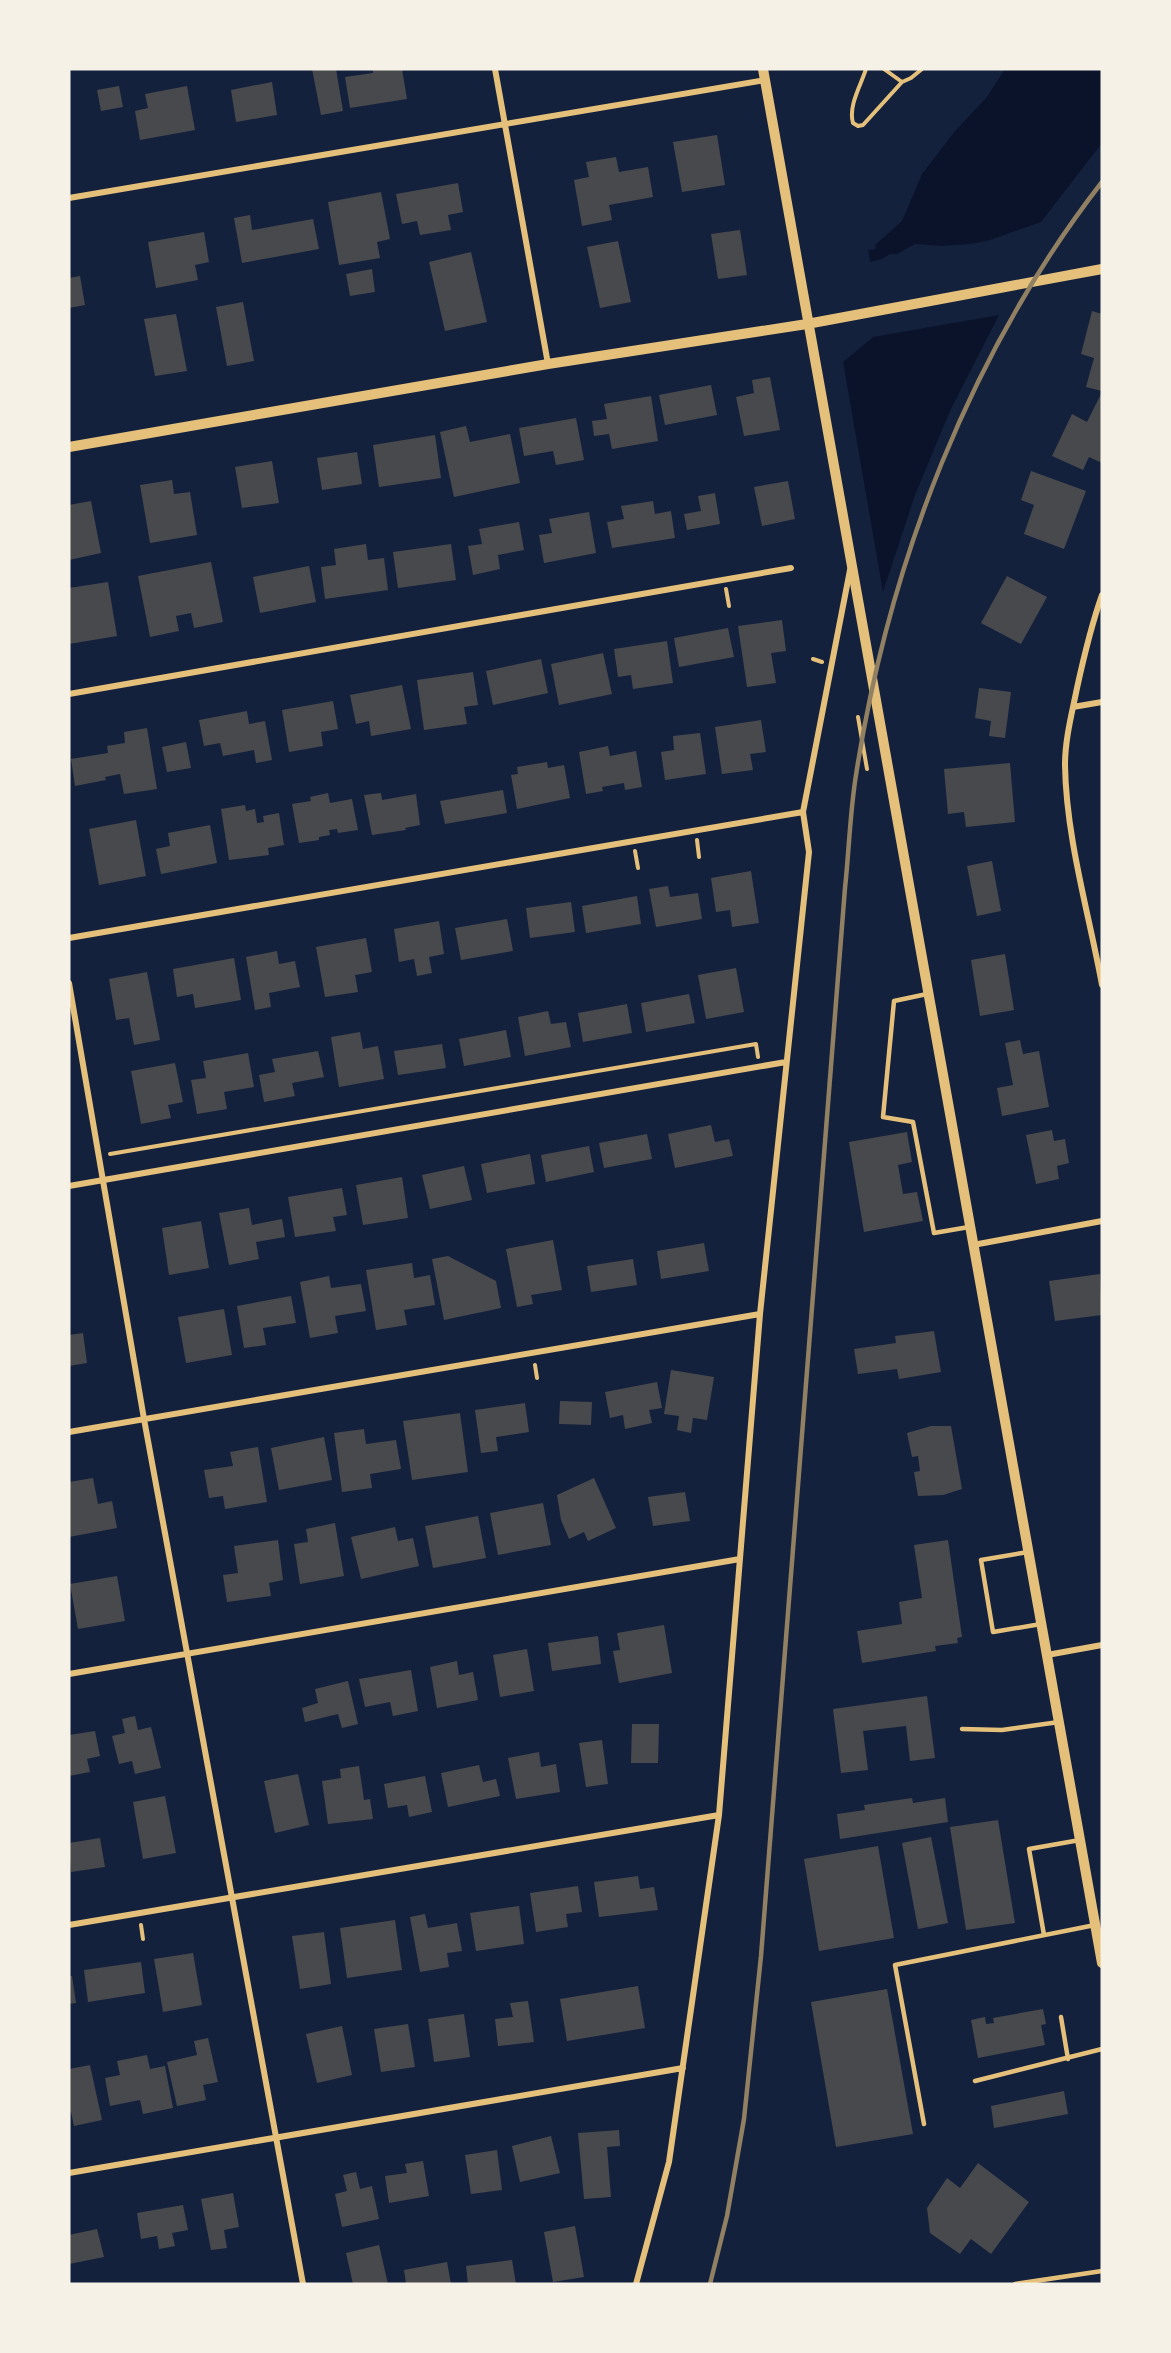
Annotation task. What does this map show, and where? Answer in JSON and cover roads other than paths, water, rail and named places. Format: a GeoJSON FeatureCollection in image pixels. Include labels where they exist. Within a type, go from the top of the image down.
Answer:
{"type":"FeatureCollection","features":[{"type":"Feature","properties":{"kind":"street"},"geometry":{"type":"LineString","coordinates":[[495,69],[548,364]]}},
{"type":"Feature","properties":{"kind":"street"},"geometry":{"type":"LineString","coordinates":[[69,198],[505,123],[764,74],[1102,1963]]}},
{"type":"Feature","properties":{"kind":"street"},"geometry":{"type":"LineString","coordinates":[[69,447],[548,364],[807,324],[1102,269]]}},
{"type":"Feature","properties":{"kind":"street"},"geometry":{"type":"LineString","coordinates":[[636,2284],[669,2162],[719,1815],[760,1314],[809,852],[803,812],[852,563]]}},
{"type":"Feature","properties":{"kind":"street"},"geometry":{"type":"LineString","coordinates":[[69,694],[791,568]]}},
{"type":"Feature","properties":{"kind":"street"},"geometry":{"type":"LineString","coordinates":[[1102,595],[1091,624],[1067,734],[1065,764],[1068,800],[1102,985]]}},
{"type":"Feature","properties":{"kind":"street"},"geometry":{"type":"LineString","coordinates":[[1073,707],[1102,702]]}},
{"type":"Feature","properties":{"kind":"street"},"geometry":{"type":"LineString","coordinates":[[69,938],[803,812]]}},
{"type":"Feature","properties":{"kind":"street"},"geometry":{"type":"LineString","coordinates":[[69,984],[144,1419],[303,2284]]}},
{"type":"Feature","properties":{"kind":"street"},"geometry":{"type":"LineString","coordinates":[[69,1186],[786,1062]]}},
{"type":"Feature","properties":{"kind":"street"},"geometry":{"type":"LineString","coordinates":[[972,1245],[1102,1221]]}},
{"type":"Feature","properties":{"kind":"street"},"geometry":{"type":"LineString","coordinates":[[69,1432],[760,1314]]}},
{"type":"Feature","properties":{"kind":"street"},"geometry":{"type":"LineString","coordinates":[[69,1674],[740,1559]]}},
{"type":"Feature","properties":{"kind":"street"},"geometry":{"type":"LineString","coordinates":[[1047,1655],[1102,1645]]}},
{"type":"Feature","properties":{"kind":"street"},"geometry":{"type":"LineString","coordinates":[[69,1925],[719,1815]]}},
{"type":"Feature","properties":{"kind":"street"},"geometry":{"type":"LineString","coordinates":[[69,2173],[683,2068]]}},
{"type":"Feature","properties":{"kind":"lane"},"geometry":{"type":"LineString","coordinates":[[927,994],[894,1001],[883,1117],[913,1122],[934,1233],[969,1227]]}},
{"type":"Feature","properties":{"kind":"lane"},"geometry":{"type":"LineString","coordinates":[[1028,1552],[981,1560],[993,1632],[1041,1624]]}},
{"type":"Feature","properties":{"kind":"lane"},"geometry":{"type":"LineString","coordinates":[[962,1729],[1002,1730],[1059,1722]]}},
{"type":"Feature","properties":{"kind":"lane"},"geometry":{"type":"LineString","coordinates":[[1044,1935],[1029,1849],[1080,1840]]}},
{"type":"Feature","properties":{"kind":"lane"},"geometry":{"type":"LineString","coordinates":[[924,2124],[895,1965],[1095,1925]]}},
{"type":"Feature","properties":{"kind":"lane"},"geometry":{"type":"LineString","coordinates":[[1061,2017],[1068,2059]]}},
{"type":"Feature","properties":{"kind":"lane"},"geometry":{"type":"LineString","coordinates":[[975,2081],[1102,2049]]}},
{"type":"Feature","properties":{"kind":"lane"},"geometry":{"type":"LineString","coordinates":[[1015,2284],[1102,2271]]}},
{"type":"Feature","properties":{"kind":"water"},"geometry":{"type":"Polygon","coordinates":[[[1005,69],[1102,69],[1102,143],[1041,222],[990,240],[971,244],[942,246],[915,244],[897,254],[890,254],[870,262],[868,250],[876,249],[875,245],[902,221],[922,174],[955,131],[987,97],[1005,69]]]}},
{"type":"Feature","properties":{"kind":"water"},"geometry":{"type":"Polygon","coordinates":[[[999,315],[950,411],[915,495],[883,592],[843,362],[873,337],[999,315]]]}},
{"type":"Feature","properties":{"kind":"railway"},"geometry":{"type":"LineString","coordinates":[[710,2284],[727,2216],[744,2119],[761,1956],[856,775],[871,696],[890,617],[914,539],[942,463],[975,388],[1013,317],[1055,248],[1102,182]]}}]}
